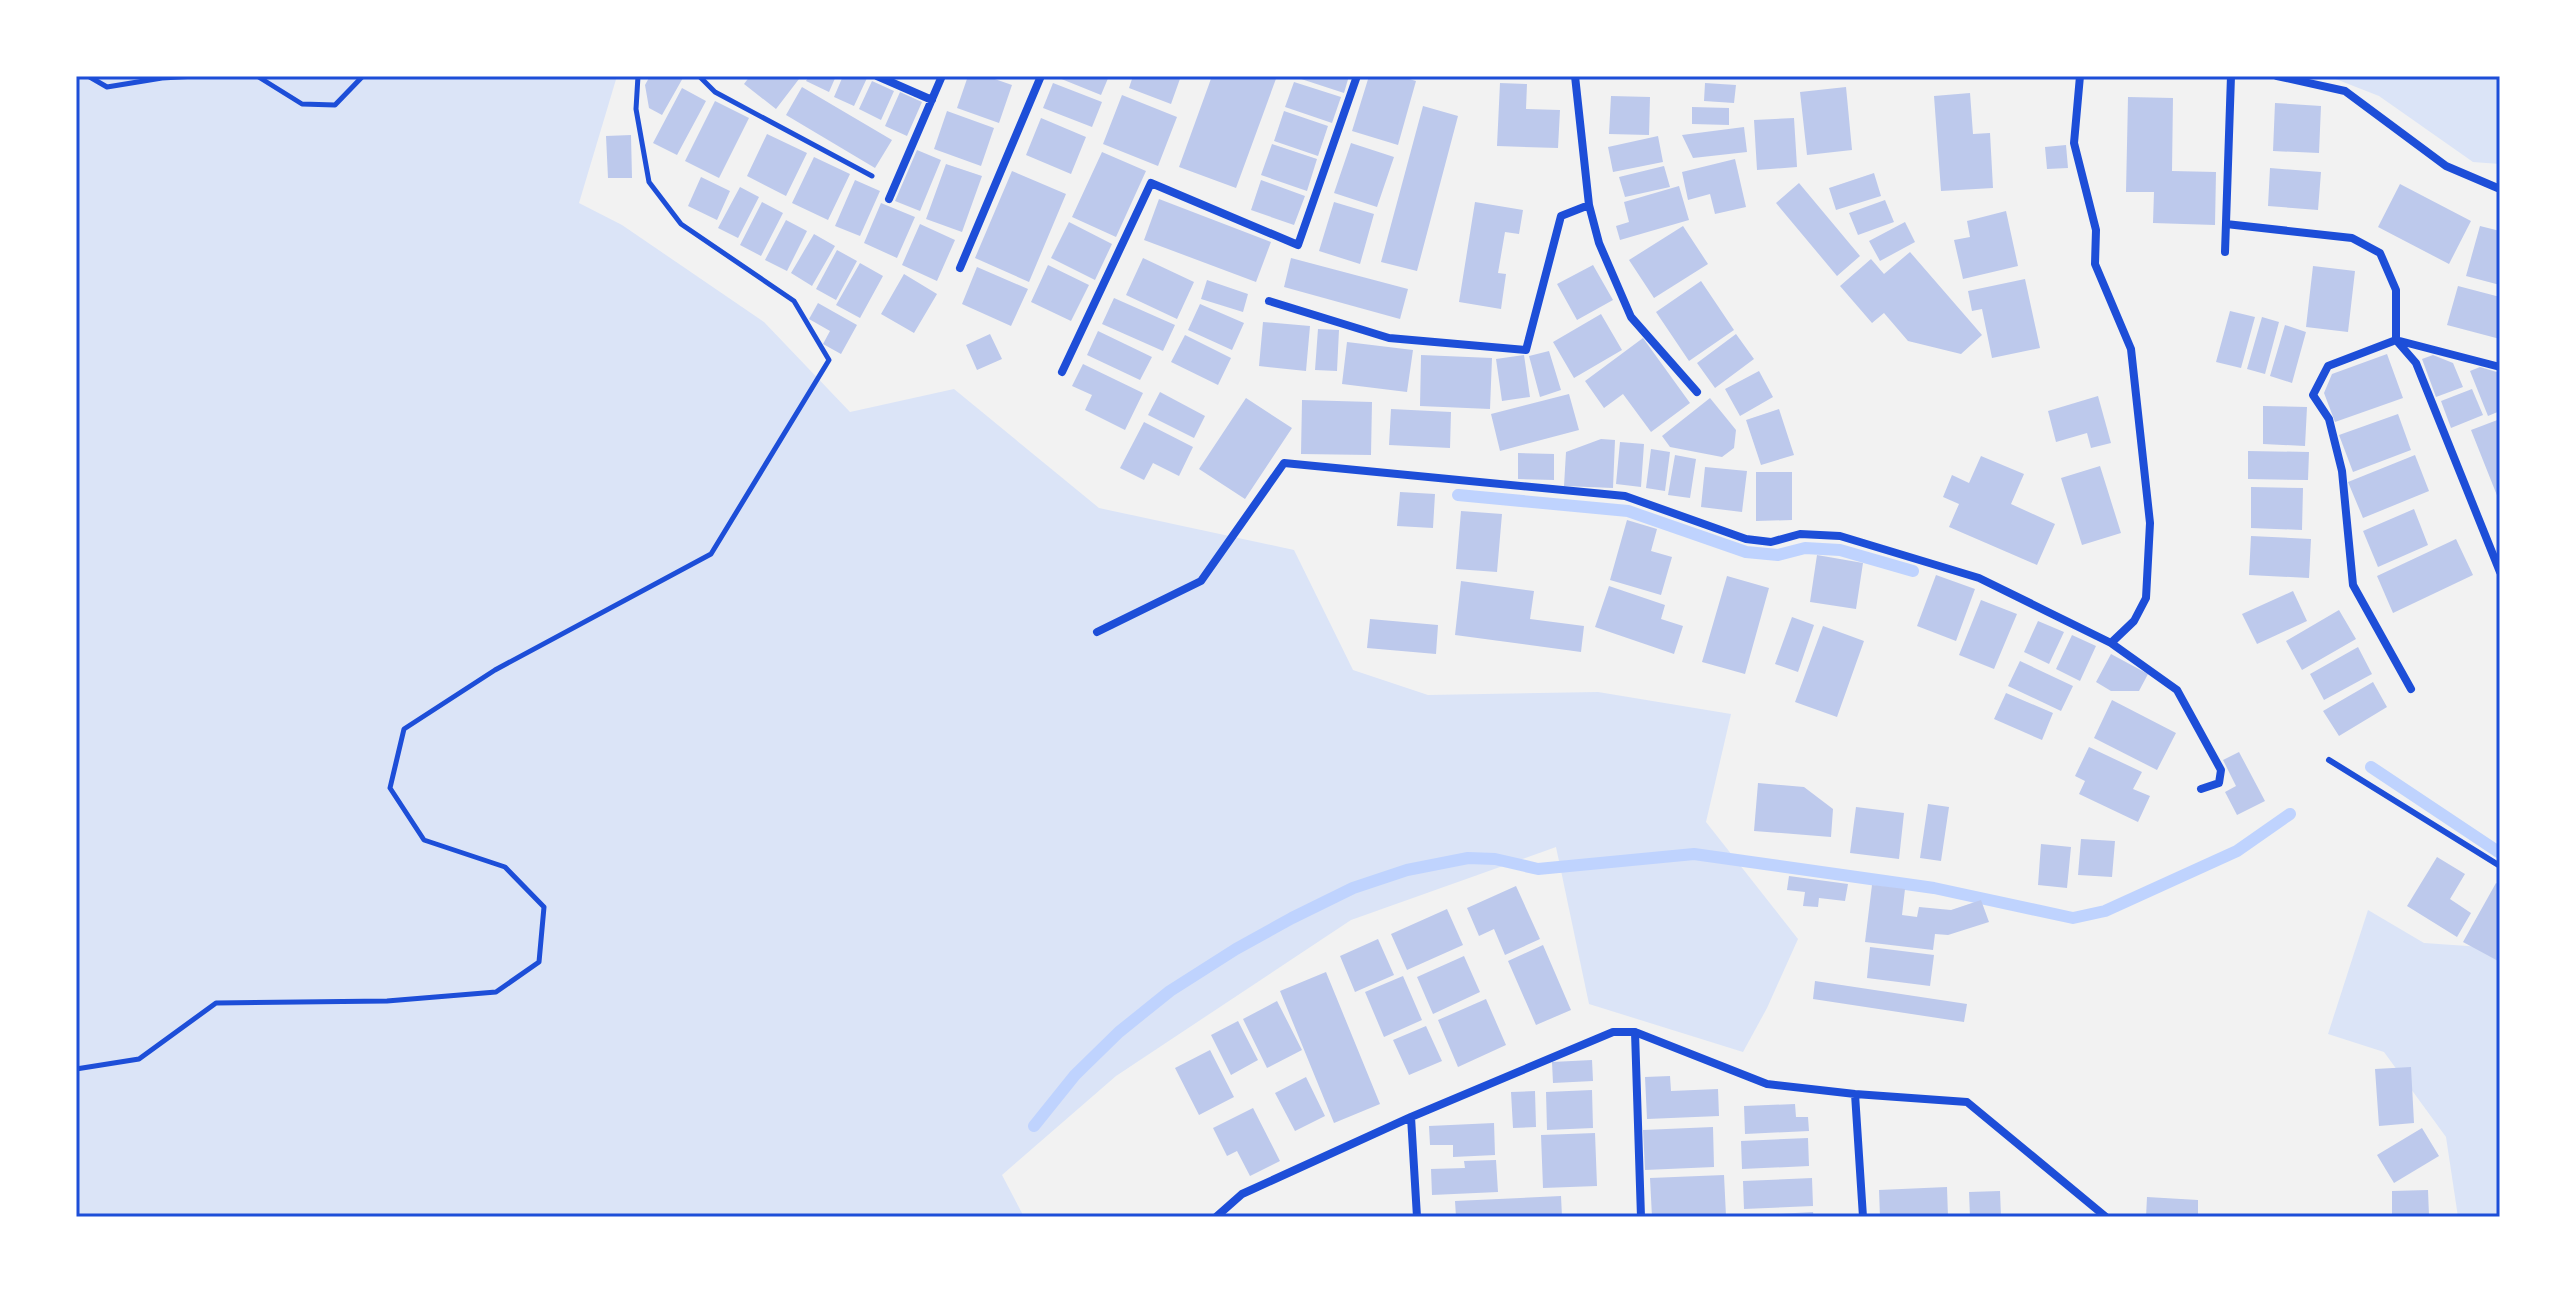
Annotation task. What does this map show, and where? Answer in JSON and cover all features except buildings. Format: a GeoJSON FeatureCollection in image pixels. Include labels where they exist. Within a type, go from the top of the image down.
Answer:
{"type":"FeatureCollection","features":[{"type":"Feature","properties":{"kind":"street"},"geometry":{"type":"LineString","coordinates":[[877,76],[932,100]]}},
{"type":"Feature","properties":{"kind":"street"},"geometry":{"type":"LineString","coordinates":[[889,199],[942,76]]}},
{"type":"Feature","properties":{"kind":"street"},"geometry":{"type":"LineString","coordinates":[[960,268],[1041,76]]}},
{"type":"Feature","properties":{"kind":"street"},"geometry":{"type":"LineString","coordinates":[[1062,372],[1151,183],[1298,245],[1357,76]]}},
{"type":"Feature","properties":{"kind":"street"},"geometry":{"type":"LineString","coordinates":[[1575,76],[1589,205],[1599,243],[1631,317],[1697,392]]}},
{"type":"Feature","properties":{"kind":"street"},"geometry":{"type":"LineString","coordinates":[[2080,76],[2074,143],[2096,230],[2095,264],[2131,349],[2150,523],[2146,598],[2134,621],[2111,643]]}},
{"type":"Feature","properties":{"kind":"street"},"geometry":{"type":"LineString","coordinates":[[2225,252],[2231,76]]}},
{"type":"Feature","properties":{"kind":"street"},"geometry":{"type":"LineString","coordinates":[[2277,76],[2345,91],[2446,166],[2500,189]]}},
{"type":"Feature","properties":{"kind":"street"},"geometry":{"type":"LineString","coordinates":[[1269,301],[1389,338],[1526,350],[1561,216],[1589,205]]}},
{"type":"Feature","properties":{"kind":"street"},"geometry":{"type":"LineString","coordinates":[[2226,224],[2352,238],[2380,253],[2396,290],[2396,340],[2416,363],[2500,572]]}},
{"type":"Feature","properties":{"kind":"street"},"geometry":{"type":"LineString","coordinates":[[2411,689],[2353,585],[2342,471],[2329,419],[2313,395],[2328,366],[2396,340],[2500,367]]}},
{"type":"Feature","properties":{"kind":"street"},"geometry":{"type":"LineString","coordinates":[[1097,632],[1201,581],[1284,463],[1625,496],[1746,539],[1771,542],[1800,534],[1840,536],[1979,578],[2111,643],[2177,690],[2221,770],[2219,783],[2201,789]]}},
{"type":"Feature","properties":{"kind":"street"},"geometry":{"type":"LineString","coordinates":[[1216,1217],[1242,1194],[1411,1117],[1613,1032],[1635,1032],[1767,1084],[1967,1102],[2106,1217]]}},
{"type":"Feature","properties":{"kind":"street"},"geometry":{"type":"LineString","coordinates":[[1635,1032],[1641,1217]]}},
{"type":"Feature","properties":{"kind":"street"},"geometry":{"type":"LineString","coordinates":[[1855,1094],[1863,1217]]}},
{"type":"Feature","properties":{"kind":"street"},"geometry":{"type":"LineString","coordinates":[[1411,1117],[1417,1217]]}},
{"type":"Feature","properties":{"kind":"lane"},"geometry":{"type":"LineString","coordinates":[[2329,760],[2500,866]]}},
{"type":"Feature","properties":{"kind":"path"},"geometry":{"type":"LineString","coordinates":[[88,76],[107,87],[196,76]]}},
{"type":"Feature","properties":{"kind":"path"},"geometry":{"type":"LineString","coordinates":[[257,76],[302,104],[335,105],[363,76]]}},
{"type":"Feature","properties":{"kind":"path"},"geometry":{"type":"LineString","coordinates":[[76,1069],[139,1059],[216,1003],[387,1001],[496,992],[539,962],[544,907],[505,867],[424,840],[390,788],[404,729],[495,670],[711,554],[829,360],[794,301],[681,224],[649,182],[636,109],[638,76]]}},
{"type":"Feature","properties":{"kind":"path"},"geometry":{"type":"LineString","coordinates":[[699,76],[715,92],[894,188]]}},
{"type":"Feature","properties":{"kind":"shaded area"},"geometry":{"type":"Polygon","coordinates":[[[76,76],[617,76],[579,203],[622,225],[764,322],[850,412],[954,389],[1099,508],[1294,550],[1353,670],[1428,695],[1598,692],[1731,714],[1706,822],[1798,939],[1743,1052],[1589,1004],[1556,847],[1351,920],[1116,1076],[1002,1175],[1024,1217],[76,1217],[76,76]]]}},
{"type":"Feature","properties":{"kind":"shaded area"},"geometry":{"type":"Polygon","coordinates":[[[2328,76],[2500,76],[2500,164],[2473,162],[2379,96],[2328,76]]]}},
{"type":"Feature","properties":{"kind":"shaded area"},"geometry":{"type":"Polygon","coordinates":[[[2368,910],[2424,943],[2482,947],[2500,957],[2500,1217],[2458,1217],[2446,1137],[2384,1052],[2328,1034],[2368,910]]]}},
{"type":"Feature","properties":{"kind":"waterway"},"geometry":{"type":"LineString","coordinates":[[1458,495],[1628,511],[1746,552],[1778,555],[1805,548],[1840,550],[1913,571]]}},
{"type":"Feature","properties":{"kind":"waterway"},"geometry":{"type":"LineString","coordinates":[[2371,767],[2500,853]]}},
{"type":"Feature","properties":{"kind":"waterway"},"geometry":{"type":"LineString","coordinates":[[1034,1126],[1075,1075],[1119,1032],[1170,991],[1292,918],[1353,888],[1407,870],[1468,858],[1495,859],[1538,869],[1694,854],[1934,888],[2073,918],[2105,911],[2237,851],[2290,814]]}}]}
